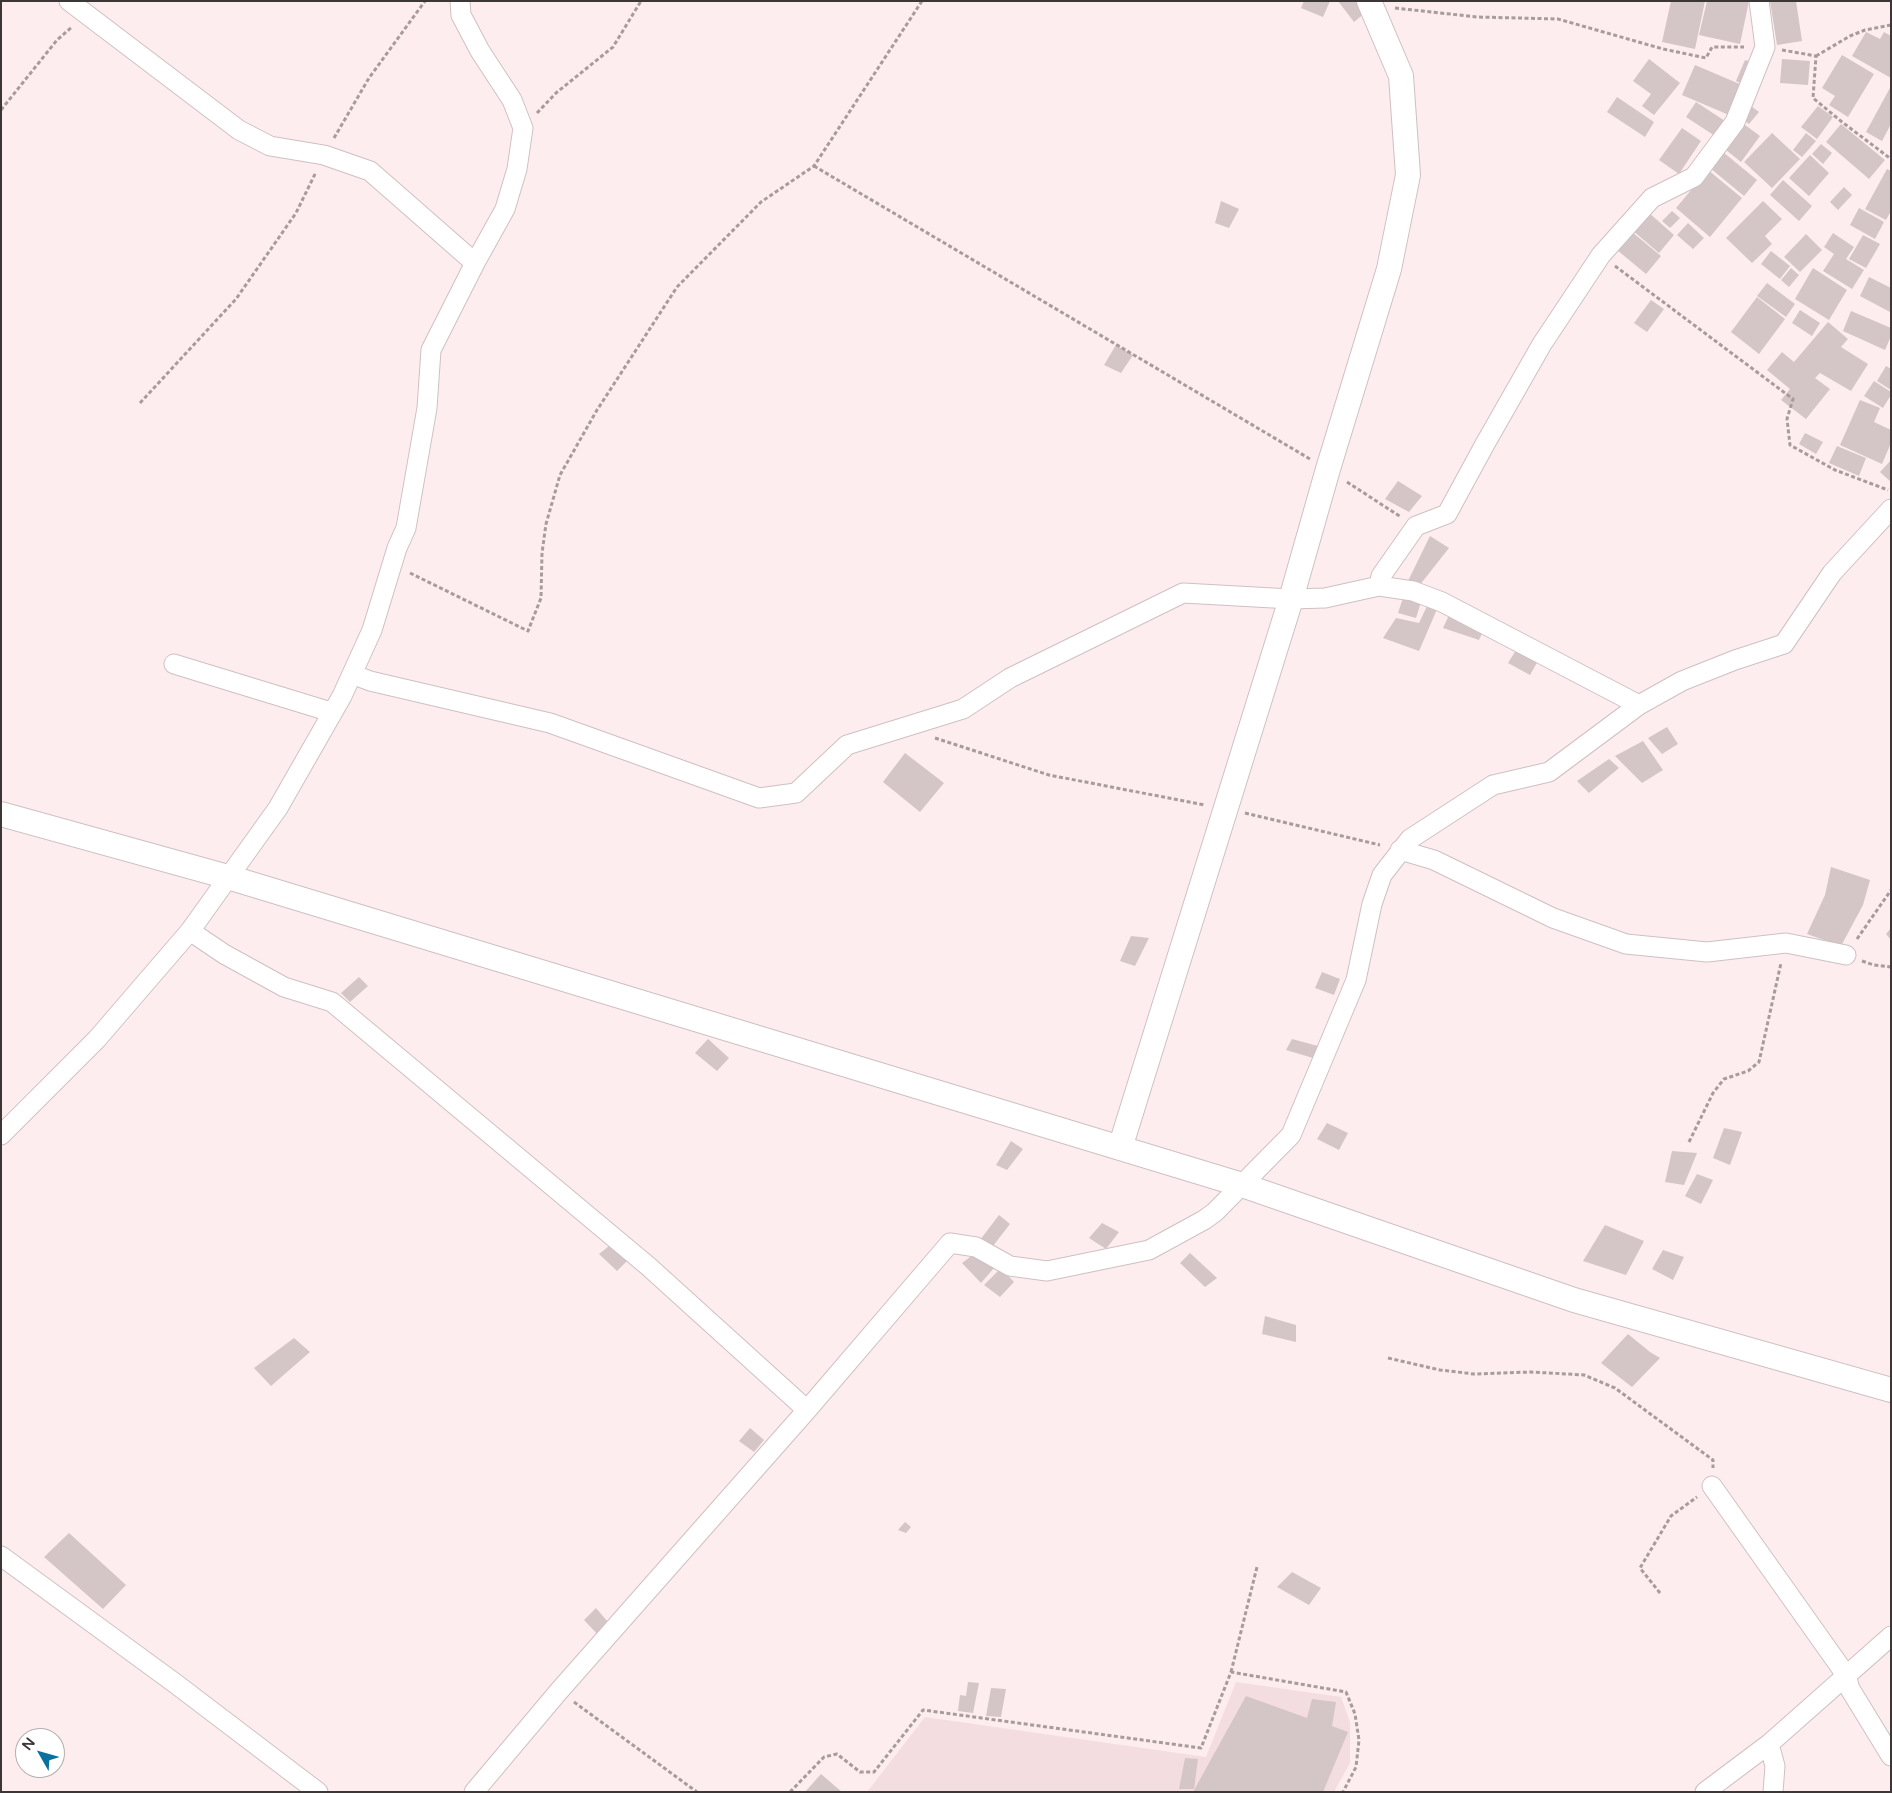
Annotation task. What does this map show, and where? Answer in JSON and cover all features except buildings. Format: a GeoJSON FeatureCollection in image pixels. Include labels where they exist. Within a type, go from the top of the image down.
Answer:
{"type":"FeatureCollection","features":[{"type":"Feature","properties":{"kind":"street"},"geometry":{"type":"LineString","coordinates":[[69,1],[240,130],[270,146],[324,155],[370,171],[474,263]]}},
{"type":"Feature","properties":{"kind":"street"},"geometry":{"type":"LineString","coordinates":[[1,1135],[97,1039],[190,930],[278,808],[342,696],[372,630],[392,564],[406,528],[427,408],[431,350],[474,263],[505,208],[517,169],[523,128],[512,100],[480,51],[460,14],[460,1]]}},
{"type":"Feature","properties":{"kind":"street"},"geometry":{"type":"LineString","coordinates":[[1379,586],[1381,576],[1416,526],[1447,514],[1542,344],[1600,255],[1652,198],[1694,177],[1734,122],[1765,47],[1759,1]]}},
{"type":"Feature","properties":{"kind":"street"},"geometry":{"type":"LineString","coordinates":[[1120,1148],[1291,599],[1328,469],[1389,269],[1408,175],[1401,76],[1371,4]]}},
{"type":"Feature","properties":{"kind":"street"},"geometry":{"type":"LineString","coordinates":[[474,1792],[559,1691],[807,1410],[950,1244],[976,1247],[1010,1266],[1047,1271],[1149,1250],[1215,1212],[1291,1135],[1356,980],[1372,904],[1382,875],[1410,839],[1493,785],[1549,772],[1639,705],[1682,681],[1735,660],[1784,644],[1832,573],[1891,509]]}},
{"type":"Feature","properties":{"kind":"street"},"geometry":{"type":"LineString","coordinates":[[352,674],[370,682],[550,723],[759,798],[796,793],[847,745],[963,709],[1010,678],[1183,594],[1291,599],[1325,598],[1379,586],[1413,592],[1442,602],[1639,705]]}},
{"type":"Feature","properties":{"kind":"street"},"geometry":{"type":"LineString","coordinates":[[174,664],[332,712]]}},
{"type":"Feature","properties":{"kind":"street"},"geometry":{"type":"LineString","coordinates":[[1,814],[228,878],[1242,1185],[1574,1300],[1891,1390]]}},
{"type":"Feature","properties":{"kind":"street"},"geometry":{"type":"LineString","coordinates":[[1400,850],[1434,860],[1553,918],[1626,944],[1707,952],[1786,943],[1846,955]]}},
{"type":"Feature","properties":{"kind":"street"},"geometry":{"type":"LineString","coordinates":[[190,930],[224,954],[284,987],[332,1002],[648,1266],[807,1410]]}},
{"type":"Feature","properties":{"kind":"street"},"geometry":{"type":"LineString","coordinates":[[1712,1486],[1846,1675],[1850,1689],[1891,1756]]}},
{"type":"Feature","properties":{"kind":"street"},"geometry":{"type":"LineString","coordinates":[[1,1556],[176,1684],[318,1792]]}},
{"type":"Feature","properties":{"kind":"street"},"geometry":{"type":"LineString","coordinates":[[1704,1792],[1769,1744],[1891,1636]]}},
{"type":"Feature","properties":{"kind":"street"},"geometry":{"type":"LineString","coordinates":[[1769,1744],[1775,1766],[1773,1792]]}},
{"type":"Feature","properties":{"kind":"path"},"geometry":{"type":"LineString","coordinates":[[140,403],[236,299],[296,212],[324,155],[369,78],[425,1]]}},
{"type":"Feature","properties":{"kind":"path"},"geometry":{"type":"LineString","coordinates":[[523,128],[556,93],[613,47],[641,1]]}},
{"type":"Feature","properties":{"kind":"path"},"geometry":{"type":"LineString","coordinates":[[392,564],[528,631],[541,598],[542,553],[546,524],[560,475],[597,410],[677,287],[761,202],[814,166],[922,1]]}},
{"type":"Feature","properties":{"kind":"path"},"geometry":{"type":"LineString","coordinates":[[1371,4],[1477,17],[1558,19],[1663,49],[1706,58],[1712,47],[1765,47],[1816,56],[1850,36],[1865,30],[1891,25]]}},
{"type":"Feature","properties":{"kind":"path"},"geometry":{"type":"LineString","coordinates":[[1,110],[57,40],[85,14]]}},
{"type":"Feature","properties":{"kind":"path"},"geometry":{"type":"LineString","coordinates":[[1816,56],[1813,98],[1891,159]]}},
{"type":"Feature","properties":{"kind":"path"},"geometry":{"type":"LineString","coordinates":[[814,166],[1328,469],[1416,526]]}},
{"type":"Feature","properties":{"kind":"path"},"geometry":{"type":"LineString","coordinates":[[1600,255],[1711,340],[1793,399],[1787,419],[1790,445],[1834,470],[1891,491]]}},
{"type":"Feature","properties":{"kind":"path"},"geometry":{"type":"LineString","coordinates":[[906,728],[1049,775],[1226,809],[1400,850]]}},
{"type":"Feature","properties":{"kind":"path"},"geometry":{"type":"LineString","coordinates":[[1891,890],[1846,955],[1874,965],[1891,967]]}},
{"type":"Feature","properties":{"kind":"path"},"geometry":{"type":"LineString","coordinates":[[1689,1142],[1713,1093],[1724,1079],[1748,1071],[1759,1062],[1786,943]]}},
{"type":"Feature","properties":{"kind":"path"},"geometry":{"type":"LineString","coordinates":[[1388,1358],[1440,1370],[1474,1374],[1531,1372],[1584,1375],[1615,1388],[1713,1460],[1712,1486],[1671,1516],[1640,1568],[1660,1593]]}},
{"type":"Feature","properties":{"kind":"path"},"geometry":{"type":"LineString","coordinates":[[790,1792],[824,1757],[836,1754],[860,1772],[874,1772],[923,1710],[1201,1748],[1231,1672],[1258,1567]]}},
{"type":"Feature","properties":{"kind":"path"},"geometry":{"type":"LineString","coordinates":[[1231,1672],[1346,1692],[1355,1714],[1358,1740],[1356,1767],[1343,1792]]}},
{"type":"Feature","properties":{"kind":"path"},"geometry":{"type":"LineString","coordinates":[[559,1691],[697,1792]]}},
{"type":"Feature","properties":{"kind":"shaded area"},"geometry":{"type":"Polygon","coordinates":[[[1236,1682],[1341,1697],[1350,1722],[1350,1763],[1334,1792],[867,1792],[925,1717],[1206,1757],[1236,1682]]]}}]}
